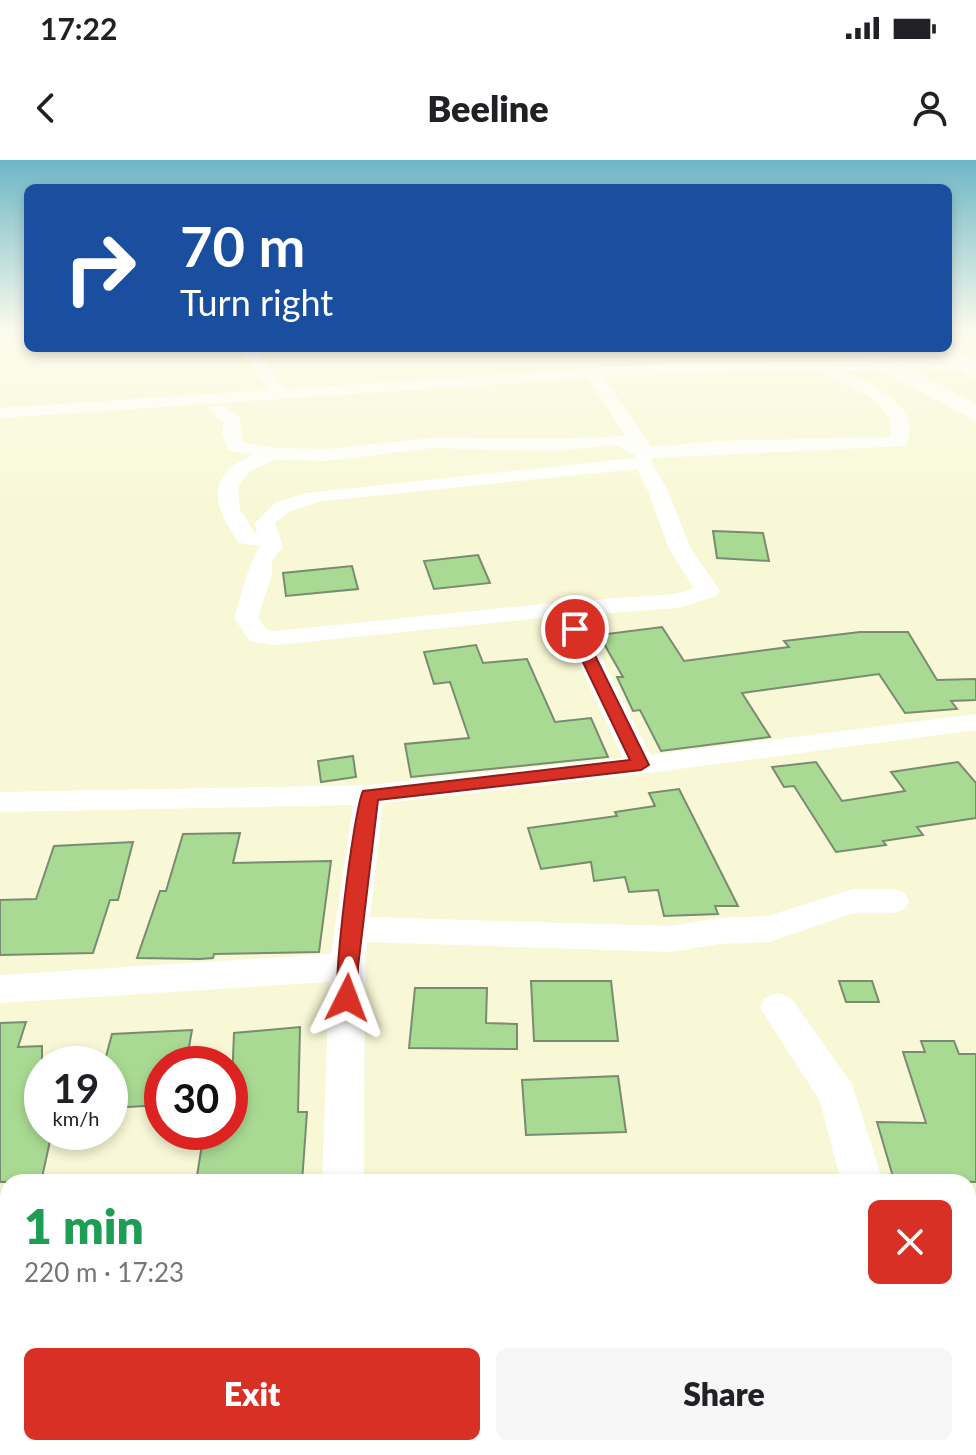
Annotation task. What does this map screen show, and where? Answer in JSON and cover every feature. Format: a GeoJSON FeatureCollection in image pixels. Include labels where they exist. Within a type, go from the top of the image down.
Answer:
{"type":"FeatureCollection","features":[{"type":"Feature","properties":{"kind":"highway"},"geometry":{"type":"LineString","coordinates":[[934,391],[976,414]]}},
{"type":"Feature","properties":{"kind":"street"},"geometry":{"type":"LineString","coordinates":[[0,413],[274,391]]}},
{"type":"Feature","properties":{"kind":"street"},"geometry":{"type":"LineString","coordinates":[[604,391],[644,457],[667,509],[678,545],[708,591],[678,601],[552,610],[402,628],[276,638],[259,636],[246,618],[261,574],[261,559],[272,547],[265,523],[270,515],[291,503],[322,495],[573,472],[644,457],[717,447],[899,442],[902,424],[893,407],[867,391]]}},
{"type":"Feature","properties":{"kind":"street"},"geometry":{"type":"LineString","coordinates":[[217,410],[233,420],[231,434],[235,446],[274,454],[327,455],[433,443],[544,445],[615,440],[628,442],[644,457]]}},
{"type":"Feature","properties":{"kind":"street"},"geometry":{"type":"LineString","coordinates":[[270,541],[247,538],[237,527],[226,488],[229,478],[274,454]]}},
{"type":"Feature","properties":{"kind":"street"},"geometry":{"type":"LineString","coordinates":[[575,629],[641,765]]}},
{"type":"Feature","properties":{"kind":"street"},"geometry":{"type":"LineString","coordinates":[[0,802],[369,795],[641,765],[976,722]]}},
{"type":"Feature","properties":{"kind":"street"},"geometry":{"type":"LineString","coordinates":[[343,1174],[347,967],[369,795]]}},
{"type":"Feature","properties":{"kind":"street"},"geometry":{"type":"LineString","coordinates":[[352,929],[671,939],[719,931],[769,929],[853,901],[893,901]]}},
{"type":"Feature","properties":{"kind":"street"},"geometry":{"type":"LineString","coordinates":[[0,989],[347,967]]}},
{"type":"Feature","properties":{"kind":"street"},"geometry":{"type":"LineString","coordinates":[[778,1008],[838,1096],[860,1174]]}},
{"type":"Feature","properties":{"kind":"building"},"geometry":{"type":"Polygon","coordinates":[[[713,531],[763,533],[769,561],[717,558],[713,531]]]}},
{"type":"Feature","properties":{"kind":"building"},"geometry":{"type":"Polygon","coordinates":[[[478,555],[490,583],[434,589],[424,561],[478,555]]]}},
{"type":"Feature","properties":{"kind":"building"},"geometry":{"type":"Polygon","coordinates":[[[352,566],[358,589],[286,596],[283,573],[352,566]]]}},
{"type":"Feature","properties":{"kind":"building"},"geometry":{"type":"Polygon","coordinates":[[[662,627],[684,661],[789,647],[784,641],[860,632],[908,632],[937,680],[976,679],[976,700],[951,701],[957,709],[905,713],[879,674],[742,693],[770,737],[661,751],[640,710],[633,711],[617,677],[623,677],[599,635],[662,627]]]}},
{"type":"Feature","properties":{"kind":"building"},"geometry":{"type":"Polygon","coordinates":[[[476,645],[483,663],[527,659],[555,722],[591,718],[608,757],[411,777],[405,744],[469,738],[450,682],[434,684],[424,652],[476,645]]]}},
{"type":"Feature","properties":{"kind":"building"},"geometry":{"type":"Polygon","coordinates":[[[353,756],[356,777],[321,782],[318,761],[353,756]]]}},
{"type":"Feature","properties":{"kind":"building"},"geometry":{"type":"Polygon","coordinates":[[[816,762],[842,801],[905,791],[891,772],[958,762],[976,783],[976,818],[917,827],[923,835],[883,841],[886,845],[836,852],[794,786],[784,787],[772,767],[816,762]]]}},
{"type":"Feature","properties":{"kind":"building"},"geometry":{"type":"Polygon","coordinates":[[[679,789],[738,906],[715,906],[718,914],[664,916],[658,890],[629,892],[625,877],[594,881],[591,862],[541,869],[528,828],[617,816],[615,812],[655,806],[649,793],[679,789]]]}},
{"type":"Feature","properties":{"kind":"building"},"geometry":{"type":"Polygon","coordinates":[[[240,833],[233,863],[331,861],[319,952],[214,954],[213,958],[200,959],[137,958],[160,891],[166,891],[183,834],[240,833]]]}},
{"type":"Feature","properties":{"kind":"building"},"geometry":{"type":"Polygon","coordinates":[[[133,842],[118,900],[110,900],[93,953],[0,955],[0,900],[36,899],[54,846],[133,842]]]}},
{"type":"Feature","properties":{"kind":"building"},"geometry":{"type":"Polygon","coordinates":[[[531,981],[611,981],[618,1041],[534,1041],[531,981]]]}},
{"type":"Feature","properties":{"kind":"building"},"geometry":{"type":"Polygon","coordinates":[[[839,981],[872,981],[879,1002],[846,1002],[839,981]]]}},
{"type":"Feature","properties":{"kind":"building"},"geometry":{"type":"Polygon","coordinates":[[[415,988],[487,988],[486,1023],[517,1024],[517,1049],[409,1048],[415,988]]]}},
{"type":"Feature","properties":{"kind":"building"},"geometry":{"type":"Polygon","coordinates":[[[26,1022],[18,1047],[24,1047],[24,1150],[48,1150],[43,1174],[0,1174],[0,1023],[26,1022]]]}},
{"type":"Feature","properties":{"kind":"building"},"geometry":{"type":"Polygon","coordinates":[[[300,1027],[298,1112],[307,1112],[303,1174],[197,1174],[201,1150],[248,1150],[248,1046],[233,1046],[234,1033],[300,1027]]]}},
{"type":"Feature","properties":{"kind":"building"},"geometry":{"type":"Polygon","coordinates":[[[192,1030],[189,1046],[144,1046],[144,1106],[128,1107],[128,1046],[109,1046],[112,1034],[192,1030]]]}},
{"type":"Feature","properties":{"kind":"building"},"geometry":{"type":"Polygon","coordinates":[[[921,1041],[954,1041],[959,1054],[976,1054],[976,1174],[892,1174],[877,1122],[926,1123],[903,1052],[925,1052],[921,1041]]]}},
{"type":"Feature","properties":{"kind":"building"},"geometry":{"type":"Polygon","coordinates":[[[618,1076],[626,1132],[526,1135],[522,1080],[618,1076]]]}},
{"type":"Feature","properties":{"kind":"route"},"geometry":{"type":"LineString","coordinates":[[347,998],[347,967],[369,795],[641,765],[575,629]]}}]}
